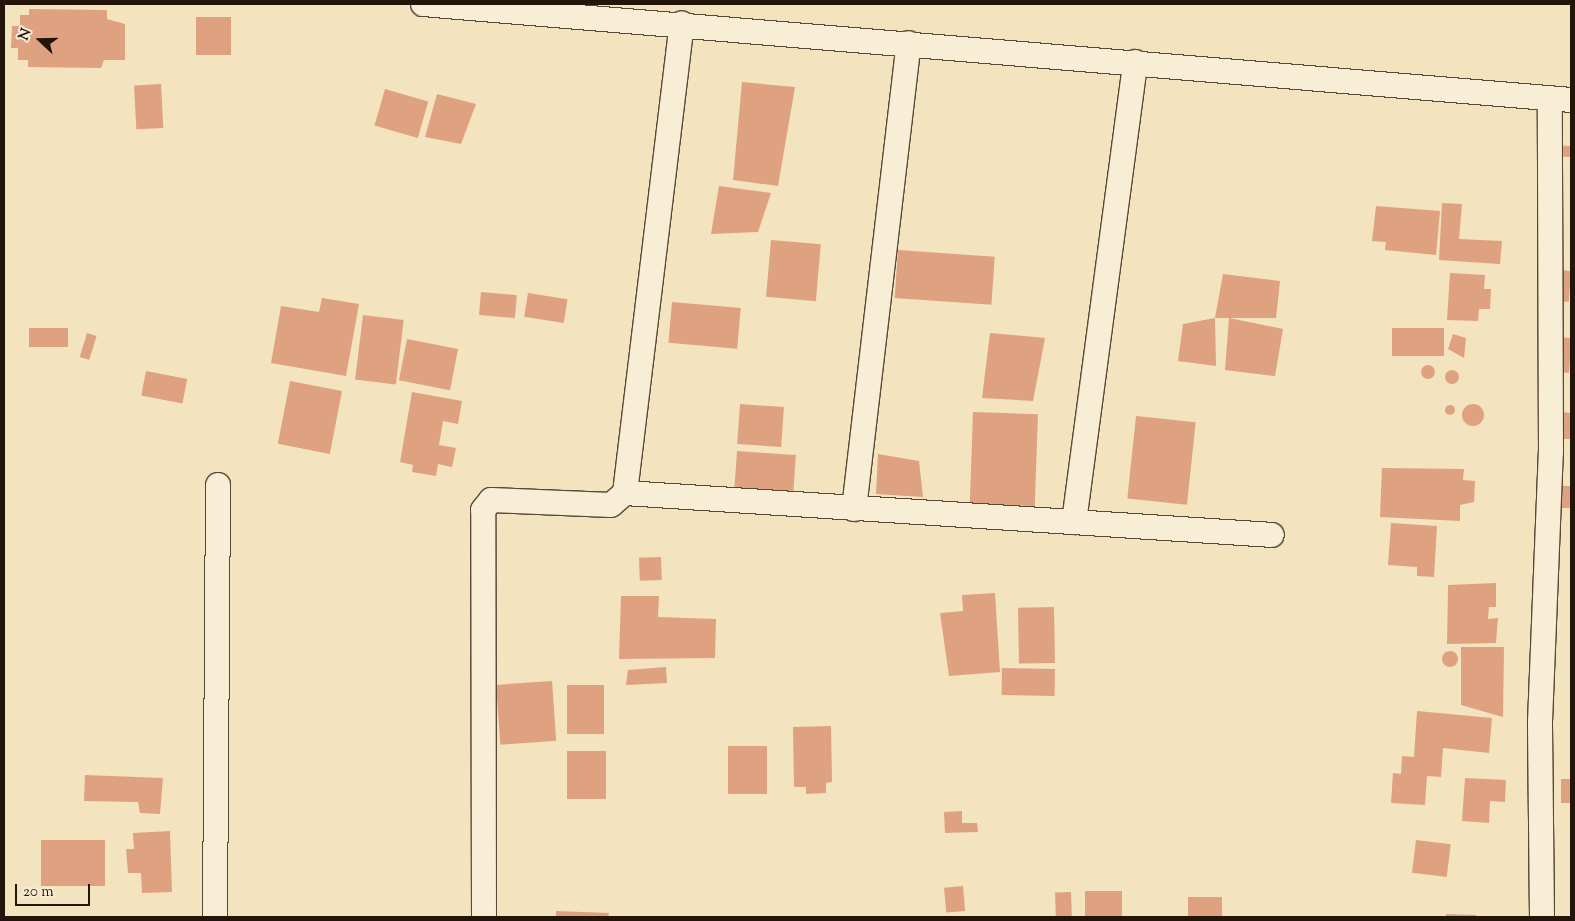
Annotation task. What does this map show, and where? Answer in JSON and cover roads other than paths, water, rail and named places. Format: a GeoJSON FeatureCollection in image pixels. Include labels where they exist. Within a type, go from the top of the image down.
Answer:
{"type":"FeatureCollection","features":[{"type":"Feature","properties":{"kind":"street"},"geometry":{"type":"LineString","coordinates":[[423,4],[682,23],[1561,99],[1551,452],[1540,722],[1542,917]]}},
{"type":"Feature","properties":{"kind":"street"},"geometry":{"type":"LineString","coordinates":[[484,917],[483,510],[491,500],[611,505],[625,493],[682,23]]}},
{"type":"Feature","properties":{"kind":"street"},"geometry":{"type":"LineString","coordinates":[[854,509],[909,42]]}},
{"type":"Feature","properties":{"kind":"street"},"geometry":{"type":"LineString","coordinates":[[1074,522],[1135,62]]}},
{"type":"Feature","properties":{"kind":"street"},"geometry":{"type":"LineString","coordinates":[[215,917],[218,485]]}},
{"type":"Feature","properties":{"kind":"street"},"geometry":{"type":"LineString","coordinates":[[625,493],[1272,535]]}}]}
